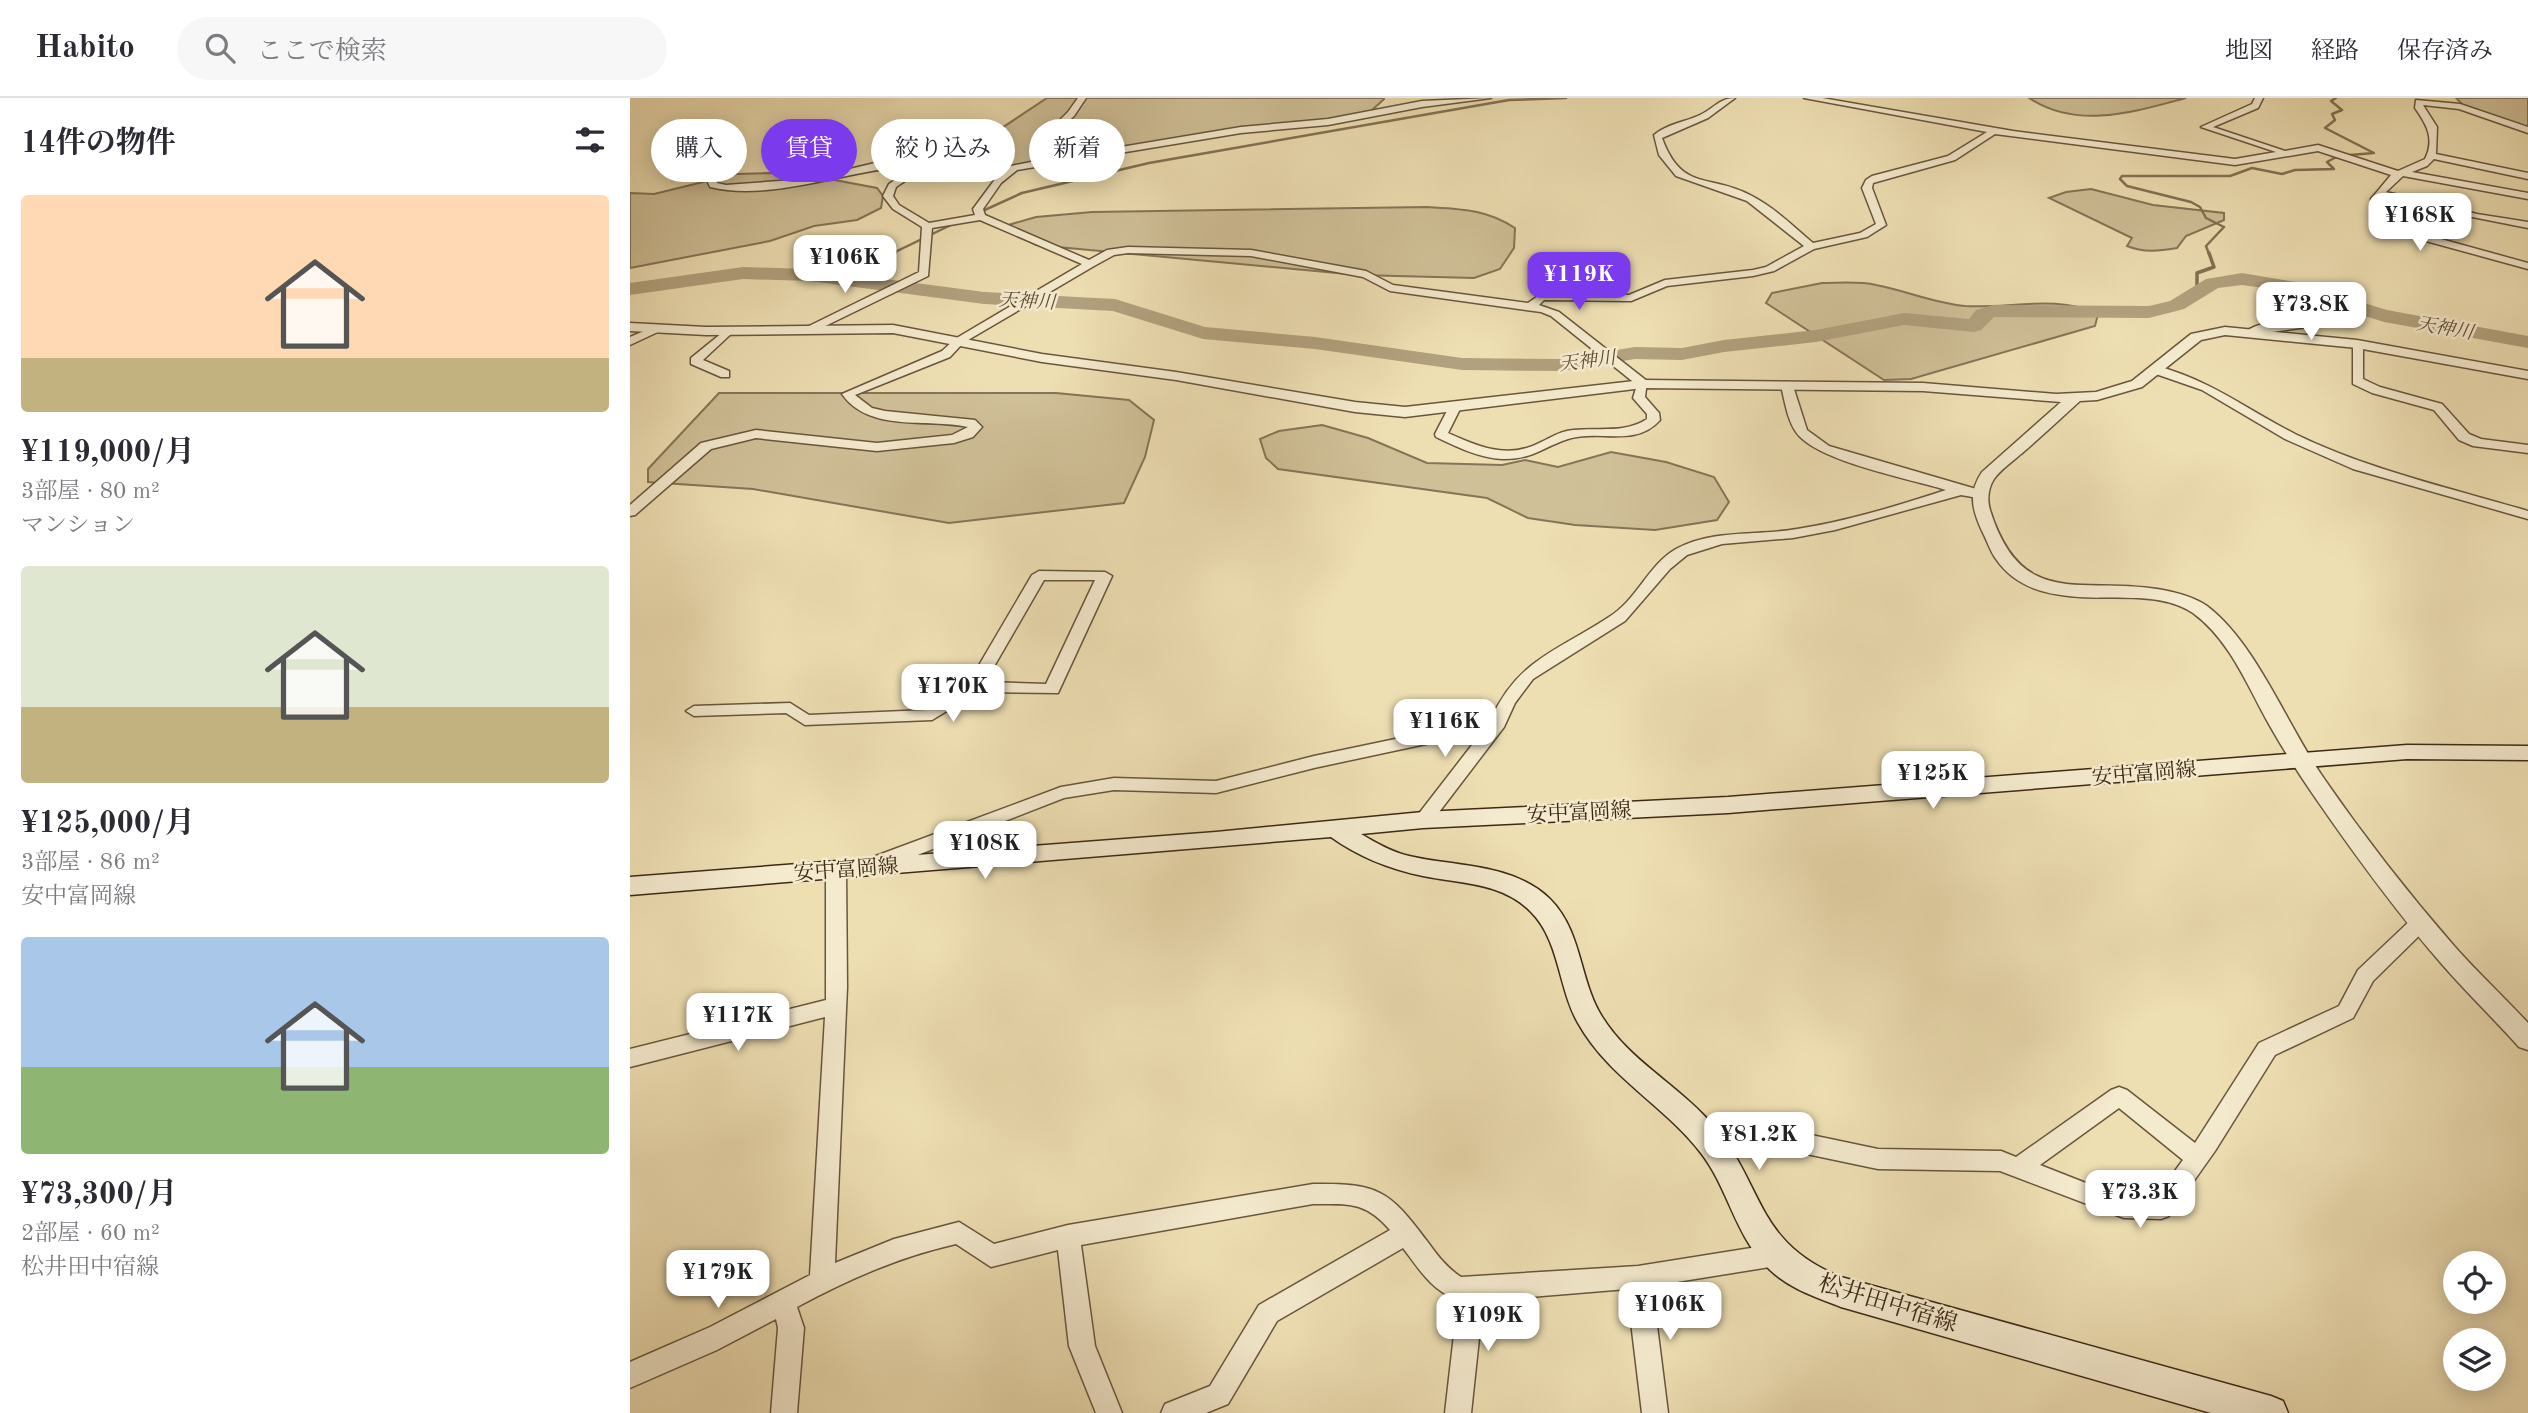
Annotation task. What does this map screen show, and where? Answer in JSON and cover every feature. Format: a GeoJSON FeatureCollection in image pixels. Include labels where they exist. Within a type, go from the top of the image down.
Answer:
{"type":"FeatureCollection","features":[{"type":"Feature","properties":{"kind":"main road","name":"安中富岡線"},"geometry":{"type":"LineString","coordinates":[[630,886],[1336,830],[1423,820],[1728,805],[2407,752],[2528,753]]}},
{"type":"Feature","properties":{"kind":"main road","name":"松井田中宿線"},"geometry":{"type":"LineString","coordinates":[[1336,830],[1394,861],[1493,880],[1529,895],[1551,918],[1564,940],[1579,996],[1598,1034],[1714,1148],[1731,1174],[1757,1227],[1776,1255],[1810,1280],[1841,1292],[2271,1413]]}},
{"type":"Feature","properties":{"kind":"street"},"geometry":{"type":"LineString","coordinates":[[1026,166],[1055,148],[1045,139],[1071,114],[1082,98]]}},
{"type":"Feature","properties":{"kind":"street"},"geometry":{"type":"LineString","coordinates":[[981,217],[978,209],[1003,173],[1026,166],[1241,130],[1328,122],[1413,105],[1487,98]]}},
{"type":"Feature","properties":{"kind":"street"},"geometry":{"type":"LineString","coordinates":[[1731,98],[1705,116],[1663,132],[1657,137],[1664,154],[1676,174],[1686,180],[1752,200],[1795,231],[1811,247]]}},
{"type":"Feature","properties":{"kind":"street"},"geometry":{"type":"LineString","coordinates":[[1808,98],[1993,131],[2235,162],[2318,148],[2400,174],[2528,196]]}},
{"type":"Feature","properties":{"kind":"street"},"geometry":{"type":"LineString","coordinates":[[2259,98],[2255,106],[2205,127],[2285,152]]}},
{"type":"Feature","properties":{"kind":"street"},"geometry":{"type":"LineString","coordinates":[[2528,130],[2460,107],[2422,100],[2419,108],[2433,127],[2431,156],[2425,165],[2389,181],[2376,199],[2379,219],[2389,226],[2528,266]]}},
{"type":"Feature","properties":{"kind":"street"},"geometry":{"type":"LineString","coordinates":[[1532,306],[1541,297],[1631,298],[1665,283],[1753,273],[1770,269],[1811,247],[1863,235],[1881,225],[1867,188],[1869,182],[1875,178],[1948,161],[1975,148],[1993,131]]}},
{"type":"Feature","properties":{"kind":"street"},"geometry":{"type":"LineString","coordinates":[[2431,156],[2528,176]]}},
{"type":"Feature","properties":{"kind":"street"},"geometry":{"type":"LineString","coordinates":[[712,182],[713,185],[726,187],[808,182],[879,165],[913,163],[916,170],[892,186],[888,195],[896,207],[927,226],[981,217],[1090,264]]}},
{"type":"Feature","properties":{"kind":"street"},"geometry":{"type":"LineString","coordinates":[[2475,196],[2483,188]]}},
{"type":"Feature","properties":{"kind":"street"},"geometry":{"type":"LineString","coordinates":[[2380,194],[2459,213],[2528,225]]}},
{"type":"Feature","properties":{"kind":"street"},"geometry":{"type":"LineString","coordinates":[[2459,213],[2467,205]]}},
{"type":"Feature","properties":{"kind":"street"},"geometry":{"type":"LineString","coordinates":[[809,330],[924,274],[927,226]]}},
{"type":"Feature","properties":{"kind":"street"},"geometry":{"type":"LineString","coordinates":[[630,512],[706,446],[746,434],[877,447],[954,439],[968,435],[976,427],[970,423],[890,418],[851,401],[848,395],[861,386],[946,354],[959,341],[1090,264],[1120,250],[1235,251],[1366,274],[1390,288],[1532,306],[1555,314],[1643,384]]}},
{"type":"Feature","properties":{"kind":"street"},"geometry":{"type":"LineString","coordinates":[[2251,332],[2261,328],[2312,326],[2338,318],[2352,306]]}},
{"type":"Feature","properties":{"kind":"street"},"geometry":{"type":"LineString","coordinates":[[630,327],[728,331],[893,329],[1042,358],[1176,376],[1355,407],[1405,412],[1643,384],[1923,387],[2076,397],[2126,389],[2157,370],[2196,337],[2216,331],[2251,332],[2357,344],[2528,375]]}},
{"type":"Feature","properties":{"kind":"street"},"geometry":{"type":"LineString","coordinates":[[630,341],[656,329]]}},
{"type":"Feature","properties":{"kind":"street"},"geometry":{"type":"LineString","coordinates":[[725,374],[695,361],[728,331]]}},
{"type":"Feature","properties":{"kind":"street"},"geometry":{"type":"LineString","coordinates":[[2357,344],[2357,380],[2376,390],[2438,407],[2464,437],[2478,443],[2528,449]]}},
{"type":"Feature","properties":{"kind":"street"},"geometry":{"type":"LineString","coordinates":[[2157,370],[2206,387],[2290,436],[2358,466],[2528,515]]}},
{"type":"Feature","properties":{"kind":"street"},"geometry":{"type":"LineString","coordinates":[[1455,407],[1441,434],[1481,453],[1513,456],[1540,448],[1568,434],[1639,432],[1654,421],[1653,413],[1639,398],[1643,384]]}},
{"type":"Feature","properties":{"kind":"street"},"geometry":{"type":"LineString","coordinates":[[1787,386],[1800,429],[1817,444],[1845,456],[1927,479],[1958,491],[1978,494]]}},
{"type":"Feature","properties":{"kind":"street"},"geometry":{"type":"LineString","coordinates":[[2076,397],[1987,475],[1978,494],[1980,508],[2004,558],[2026,577],[2063,590],[2144,591],[2193,605],[2205,613],[2229,639],[2300,760],[2421,922],[2528,1040]]}},
{"type":"Feature","properties":{"kind":"street"},"geometry":{"type":"LineString","coordinates":[[1423,820],[1499,723],[1505,706],[1521,680],[1555,654],[1621,617],[1665,566],[1682,553],[1709,543],[1793,534],[1864,520],[1958,491]]}},
{"type":"Feature","properties":{"kind":"street"},"geometry":{"type":"LineString","coordinates":[[694,711],[790,708],[805,720],[932,715],[974,687],[1039,575],[1105,576],[1052,689],[974,687]]}},
{"type":"Feature","properties":{"kind":"street"},"geometry":{"type":"LineString","coordinates":[[865,868],[1061,793],[1114,784],[1216,787],[1314,762],[1499,723]]}},
{"type":"Feature","properties":{"kind":"street"},"geometry":{"type":"LineString","coordinates":[[822,1280],[836,1006],[836,870]]}},
{"type":"Feature","properties":{"kind":"street"},"geometry":{"type":"LineString","coordinates":[[1714,1148],[1797,1142],[1878,1159],[2001,1161],[2124,1208],[2161,1209],[2267,1049],[2346,1012],[2365,976],[2421,922]]}},
{"type":"Feature","properties":{"kind":"street"},"geometry":{"type":"LineString","coordinates":[[630,1058],[836,1006]]}},
{"type":"Feature","properties":{"kind":"street"},"geometry":{"type":"LineString","coordinates":[[2018,1168],[2119,1096],[2197,1158]]}},
{"type":"Feature","properties":{"kind":"street"},"geometry":{"type":"LineString","coordinates":[[630,1374],[717,1337],[822,1280],[881,1252],[923,1239],[959,1233],[991,1256],[1068,1236],[1313,1194],[1345,1193],[1370,1198],[1390,1213],[1405,1234],[1452,1286],[1472,1290],[1638,1278],[1776,1255]]}},
{"type":"Feature","properties":{"kind":"street"},"geometry":{"type":"LineString","coordinates":[[1174,1413],[1219,1395],[1268,1313],[1405,1234]]}},
{"type":"Feature","properties":{"kind":"street"},"geometry":{"type":"LineString","coordinates":[[1068,1236],[1082,1346],[1108,1413]]}},
{"type":"Feature","properties":{"kind":"street"},"geometry":{"type":"LineString","coordinates":[[1638,1278],[1655,1413]]}},
{"type":"Feature","properties":{"kind":"street"},"geometry":{"type":"LineString","coordinates":[[1458,1413],[1472,1290]]}},
{"type":"Feature","properties":{"kind":"street"},"geometry":{"type":"LineString","coordinates":[[783,1301],[791,1328],[784,1413]]}},
{"type":"Feature","properties":{"kind":"shaded area"},"geometry":{"type":"Polygon","coordinates":[[[1047,98],[1384,98],[1370,112],[1337,119],[1125,150],[1125,119],[1029,119],[1029,165],[1015,167],[1015,119],[1047,98]]]}},
{"type":"Feature","properties":{"kind":"shaded area"},"geometry":{"type":"Polygon","coordinates":[[[2029,98],[2186,98],[2126,113],[2086,116],[2048,108],[2029,98]]]}},
{"type":"Feature","properties":{"kind":"shaded area"},"geometry":{"type":"Polygon","coordinates":[[[2456,98],[2528,98],[2528,128],[2465,107],[2456,98]]]}},
{"type":"Feature","properties":{"kind":"shaded area"},"geometry":{"type":"Polygon","coordinates":[[[761,173],[761,182],[845,182],[877,188],[883,196],[881,208],[857,220],[814,226],[770,241],[630,268],[630,193],[654,194],[703,182],[747,182],[747,174],[761,173]]]}},
{"type":"Feature","properties":{"kind":"shaded area"},"geometry":{"type":"Polygon","coordinates":[[[2091,189],[2153,205],[2224,213],[2224,220],[2186,236],[2177,248],[2139,250],[2127,246],[2132,238],[2049,198],[2066,192],[2091,189]]]}},
{"type":"Feature","properties":{"kind":"shaded area"},"geometry":{"type":"Polygon","coordinates":[[[1427,207],[1473,211],[1494,217],[1515,228],[1514,248],[1500,269],[1474,278],[1358,275],[1036,245],[1016,234],[1008,225],[1036,217],[1092,212],[1427,207]]]}},
{"type":"Feature","properties":{"kind":"shaded area"},"geometry":{"type":"Polygon","coordinates":[[[1822,283],[1869,284],[1965,306],[2049,303],[2082,308],[2098,314],[2095,326],[1911,379],[1884,380],[1766,303],[1772,293],[1822,283]]]}},
{"type":"Feature","properties":{"kind":"shaded area"},"geometry":{"type":"Polygon","coordinates":[[[719,393],[1056,393],[1129,400],[1154,420],[1145,457],[1124,503],[949,523],[753,489],[648,482],[648,469],[719,393]]]}},
{"type":"Feature","properties":{"kind":"shaded area"},"geometry":{"type":"Polygon","coordinates":[[[1322,425],[1368,438],[1427,463],[1502,465],[1525,460],[1558,467],[1611,452],[1666,462],[1714,477],[1729,502],[1717,520],[1655,530],[1575,525],[1528,518],[1487,498],[1278,469],[1266,458],[1260,439],[1279,431],[1322,425]]]}},
{"type":"Feature","properties":{"kind":"waterway"},"geometry":{"type":"LineString","coordinates":[[967,218],[1022,193],[1149,163],[1509,100],[1566,98]]}},
{"type":"Feature","properties":{"kind":"waterway"},"geometry":{"type":"LineString","coordinates":[[2209,254],[2206,246],[2224,227],[2206,218],[2200,207],[2191,202],[2127,186],[2120,179],[2122,176],[2230,176],[2252,168],[2282,174],[2295,170],[2334,169],[2327,162],[2338,156],[2374,153],[2325,128],[2335,120],[2332,114],[2342,110],[2331,101],[2336,98]]}},
{"type":"Feature","properties":{"kind":"waterway"},"geometry":{"type":"LineString","coordinates":[[891,254],[955,223]]}},
{"type":"Feature","properties":{"kind":"waterway"},"geometry":{"type":"LineString","coordinates":[[843,278],[895,253]]}},
{"type":"Feature","properties":{"kind":"waterway"},"geometry":{"type":"LineString","coordinates":[[2197,292],[2197,273],[2214,267],[2209,253]]}},
{"type":"Feature","properties":{"kind":"waterway","name":"天神川"},"geometry":{"type":"LineString","coordinates":[[630,289],[743,273],[810,275],[984,298],[1061,300],[1115,305],[1203,333],[1315,343],[1462,364],[1561,365],[1635,353],[1682,354],[1724,346],[1816,336],[1904,319],[1974,326],[1983,314],[1993,311],[2149,312],[2177,305],[2213,283],[2242,279],[2288,286],[2384,316],[2528,342]]}}]}
